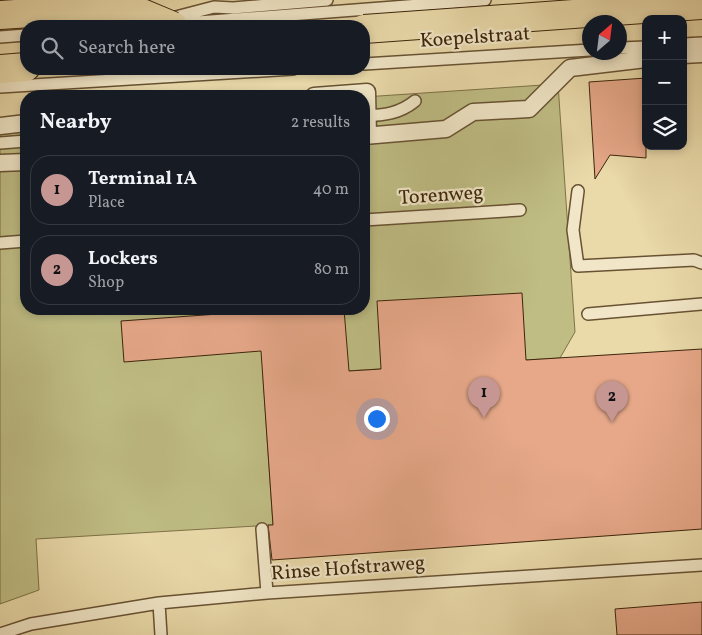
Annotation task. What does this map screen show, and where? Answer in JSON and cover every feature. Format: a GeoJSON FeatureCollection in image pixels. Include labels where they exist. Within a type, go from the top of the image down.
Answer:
{"type":"FeatureCollection","features":[{"type":"Feature","properties":{"kind":"main road"},"geometry":{"type":"LineString","coordinates":[[12,16],[118,4],[152,20]]}},
{"type":"Feature","properties":{"kind":"main road"},"geometry":{"type":"LineString","coordinates":[[370,29],[702,5]]}},
{"type":"Feature","properties":{"kind":"main road"},"geometry":{"type":"LineString","coordinates":[[687,20],[702,18]]}},
{"type":"Feature","properties":{"kind":"main road"},"geometry":{"type":"LineString","coordinates":[[627,23],[642,22]]}},
{"type":"Feature","properties":{"kind":"main road"},"geometry":{"type":"LineString","coordinates":[[370,43],[582,27]]}},
{"type":"Feature","properties":{"kind":"main road"},"geometry":{"type":"LineString","coordinates":[[0,69],[20,67]]}},
{"type":"Feature","properties":{"kind":"street"},"geometry":{"type":"LineString","coordinates":[[687,55],[702,54]]}},
{"type":"Feature","properties":{"kind":"street"},"geometry":{"type":"LineString","coordinates":[[370,136],[446,129],[473,112],[529,109],[570,68],[642,60]]}},
{"type":"Feature","properties":{"kind":"street"},"geometry":{"type":"LineString","coordinates":[[0,126],[20,124]]}},
{"type":"Feature","properties":{"kind":"street"},"geometry":{"type":"LineString","coordinates":[[0,163],[20,162]]}},
{"type":"Feature","properties":{"kind":"lane"},"geometry":{"type":"LineString","coordinates":[[203,0],[214,7]]}},
{"type":"Feature","properties":{"kind":"lane"},"geometry":{"type":"LineString","coordinates":[[173,20],[214,7],[233,8],[327,0]]}},
{"type":"Feature","properties":{"kind":"lane","name":"Koepelstraat"},"geometry":{"type":"LineString","coordinates":[[214,20],[485,0]]}},
{"type":"Feature","properties":{"kind":"lane"},"geometry":{"type":"LineString","coordinates":[[0,38],[12,16]]}},
{"type":"Feature","properties":{"kind":"lane"},"geometry":{"type":"LineString","coordinates":[[687,44],[702,43]]}},
{"type":"Feature","properties":{"kind":"lane"},"geometry":{"type":"LineString","coordinates":[[627,47],[642,46]]}},
{"type":"Feature","properties":{"kind":"lane","name":"Koepelstraat"},"geometry":{"type":"LineString","coordinates":[[370,64],[582,50]]}},
{"type":"Feature","properties":{"kind":"lane"},"geometry":{"type":"LineString","coordinates":[[0,87],[195,75]]}},
{"type":"Feature","properties":{"kind":"lane"},"geometry":{"type":"LineString","coordinates":[[370,116],[392,114],[404,110],[415,101]]}},
{"type":"Feature","properties":{"kind":"lane"},"geometry":{"type":"LineString","coordinates":[[0,143],[20,141]]}},
{"type":"Feature","properties":{"kind":"lane"},"geometry":{"type":"LineString","coordinates":[[578,191],[574,230],[578,266],[694,260],[702,263]]}},
{"type":"Feature","properties":{"kind":"lane","name":"Torenweg"},"geometry":{"type":"LineString","coordinates":[[370,220],[520,210]]}},
{"type":"Feature","properties":{"kind":"lane"},"geometry":{"type":"LineString","coordinates":[[0,243],[20,241]]}},
{"type":"Feature","properties":{"kind":"lane"},"geometry":{"type":"LineString","coordinates":[[588,314],[702,304]]}},
{"type":"Feature","properties":{"kind":"lane"},"geometry":{"type":"LineString","coordinates":[[262,529],[267,593]]}},
{"type":"Feature","properties":{"kind":"lane","name":"Rinse Hofstraweg"},"geometry":{"type":"LineString","coordinates":[[0,634],[31,624],[159,603],[267,593],[702,565]]}},
{"type":"Feature","properties":{"kind":"lane"},"geometry":{"type":"LineString","coordinates":[[159,603],[161,635]]}},
{"type":"Feature","properties":{"kind":"shaded area"},"geometry":{"type":"Polygon","coordinates":[[[558,84],[575,332],[560,358],[263,376],[273,525],[36,539],[39,590],[0,604],[0,123],[20,121],[20,315],[370,315],[370,97],[558,84]]]}},
{"type":"Feature","properties":{"kind":"building"},"geometry":{"type":"Polygon","coordinates":[[[642,78],[642,150],[646,150],[646,158],[610,155],[595,179],[589,82],[642,78]]]}},
{"type":"Feature","properties":{"kind":"building"},"geometry":{"type":"Polygon","coordinates":[[[522,293],[526,360],[702,349],[702,529],[272,560],[268,525],[273,525],[261,351],[124,362],[121,321],[204,315],[344,315],[349,371],[381,369],[377,301],[522,293]]]}},
{"type":"Feature","properties":{"kind":"building"},"geometry":{"type":"Polygon","coordinates":[[[702,602],[702,635],[617,635],[615,609],[702,602]]]}},
{"type":"Feature","properties":{"kind":"place","name":"Terminal 1A"},"geometry":{"type":"Point","coordinates":[484,418]}},
{"type":"Feature","properties":{"kind":"place","name":"Lockers"},"geometry":{"type":"Point","coordinates":[612,422]}}]}
